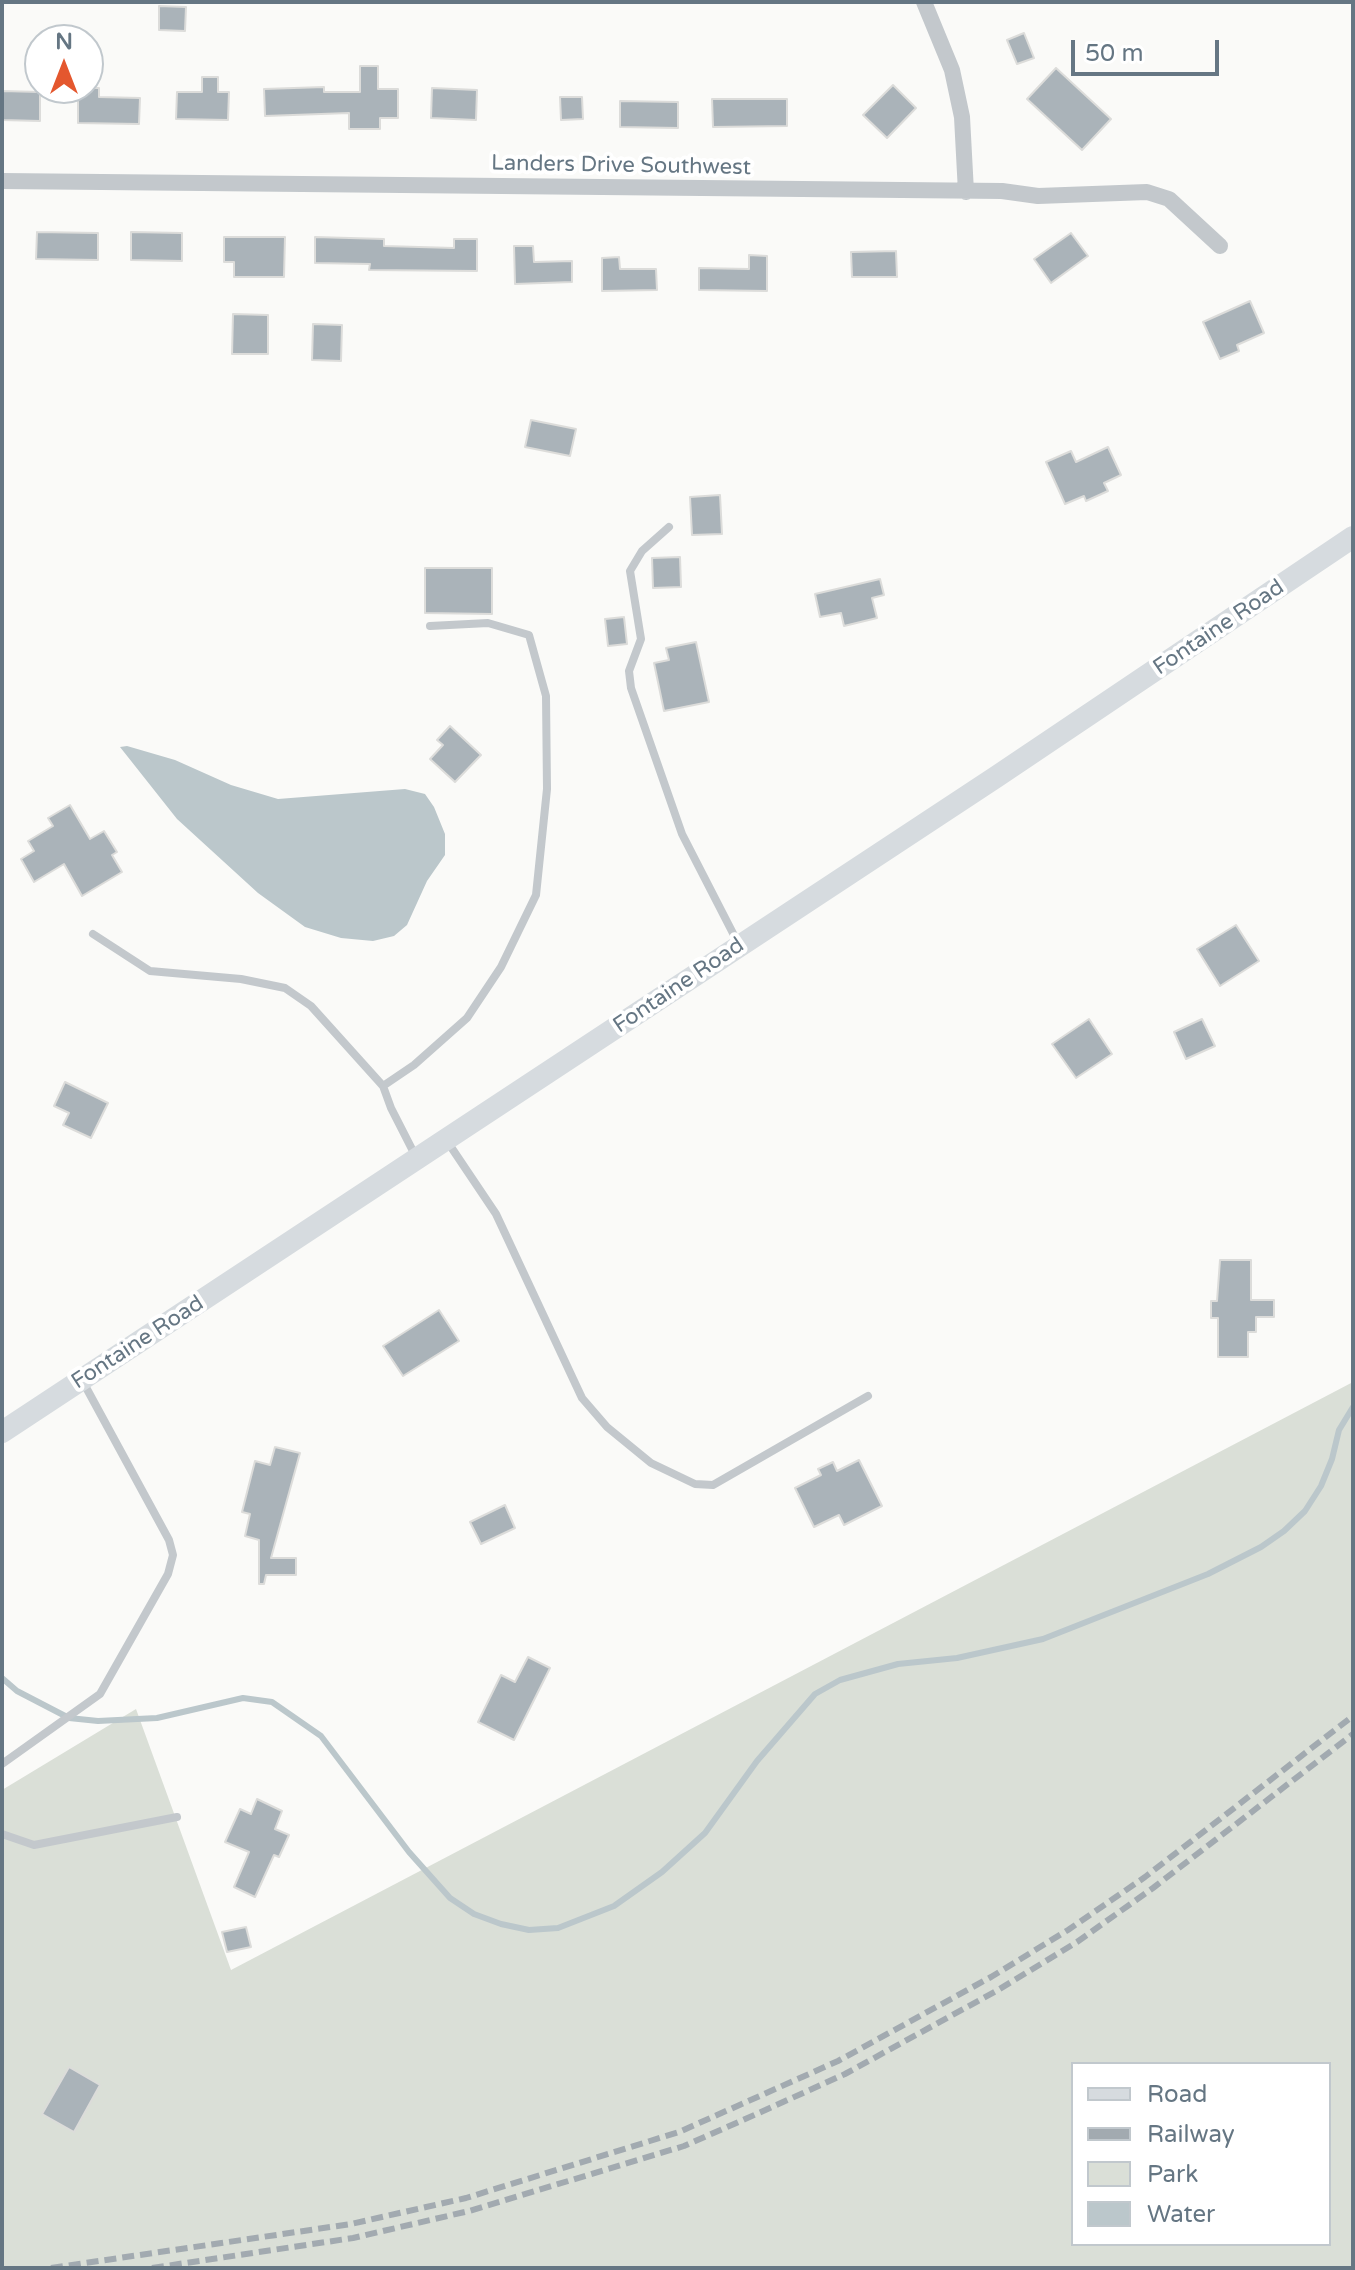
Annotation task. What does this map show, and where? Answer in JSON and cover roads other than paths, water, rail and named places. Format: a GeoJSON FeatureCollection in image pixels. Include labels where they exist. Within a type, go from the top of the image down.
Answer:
{"type":"FeatureCollection","features":[{"type":"Feature","properties":{"kind":"main road","name":"Fontaine Road"},"geometry":{"type":"LineString","coordinates":[[2,1432],[1353,537]]}},
{"type":"Feature","properties":{"kind":"street"},"geometry":{"type":"LineString","coordinates":[[924,2],[952,70],[962,117],[966,192]]}},
{"type":"Feature","properties":{"kind":"street","name":"Landers Drive Southwest"},"geometry":{"type":"LineString","coordinates":[[2,181],[1002,191],[1038,196],[1147,192],[1169,199],[1220,246]]}},
{"type":"Feature","properties":{"kind":"lane"},"geometry":{"type":"LineString","coordinates":[[669,527],[642,551],[630,571],[641,639],[629,671],[631,688],[682,834],[740,945]]}},
{"type":"Feature","properties":{"kind":"lane"},"geometry":{"type":"LineString","coordinates":[[383,1086],[414,1065],[467,1018],[501,967],[536,895],[547,789],[546,696],[529,635],[488,623],[430,626]]}},
{"type":"Feature","properties":{"kind":"lane"},"geometry":{"type":"LineString","coordinates":[[93,934],[150,971],[241,979],[285,988],[311,1006],[383,1086],[417,1159]]}},
{"type":"Feature","properties":{"kind":"lane"},"geometry":{"type":"LineString","coordinates":[[446,1140],[509,1240],[582,1398],[607,1427],[651,1463],[695,1484],[713,1485],[868,1396]]}},
{"type":"Feature","properties":{"kind":"lane"},"geometry":{"type":"LineString","coordinates":[[2,1764],[100,1694],[168,1574],[173,1555],[169,1540],[81,1380]]}},
{"type":"Feature","properties":{"kind":"lane"},"geometry":{"type":"LineString","coordinates":[[2,1834],[34,1845],[177,1817]]}},
{"type":"Feature","properties":{"kind":"water"},"geometry":{"type":"Polygon","coordinates":[[[127,746],[175,760],[231,785],[278,799],[405,789],[425,794],[445,834],[445,855],[427,881],[407,925],[394,936],[373,941],[341,938],[305,927],[258,893],[177,819],[120,747],[127,746]]]}},
{"type":"Feature","properties":{"kind":"waterway"},"geometry":{"type":"LineString","coordinates":[[2,1678],[17,1691],[69,1718],[98,1721],[157,1718],[243,1698],[272,1702],[321,1736],[409,1852],[450,1898],[474,1914],[501,1924],[529,1930],[558,1928],[614,1906],[662,1872],[705,1833],[757,1761],[815,1694],[840,1680],[898,1664],[957,1658],[1043,1639],[1208,1574],[1261,1547],[1305,1511],[1321,1486],[1339,1430],[1353,1407]]}},
{"type":"Feature","properties":{"kind":"railway"},"geometry":{"type":"LineString","coordinates":[[51,2268],[351,2224],[466,2198],[679,2132],[838,2061],[991,1977],[1068,1930],[1145,1877],[1353,1716]]}},
{"type":"Feature","properties":{"kind":"railway"},"geometry":{"type":"LineString","coordinates":[[152,2268],[353,2238],[469,2211],[684,2146],[761,2112],[845,2074],[998,1990],[1077,1942],[1153,1888],[1353,1734]]}}]}
